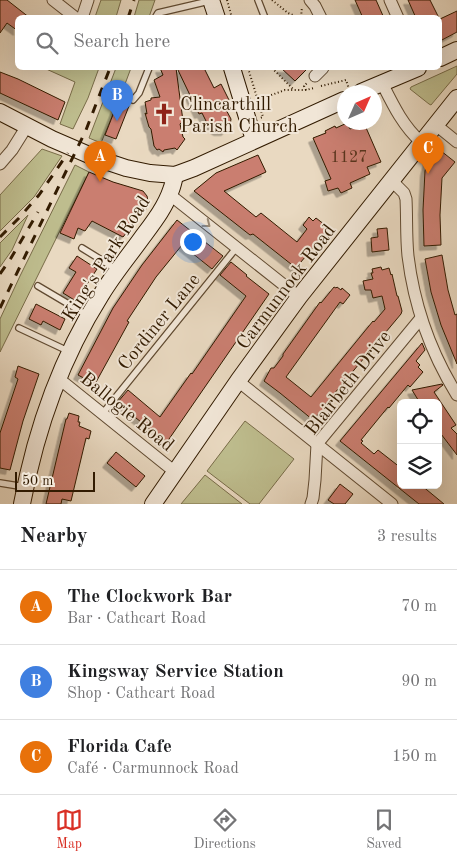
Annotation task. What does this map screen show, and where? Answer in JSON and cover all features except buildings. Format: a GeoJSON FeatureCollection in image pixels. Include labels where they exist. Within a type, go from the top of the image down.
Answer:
{"type":"FeatureCollection","features":[{"type":"Feature","properties":{"kind":"street"},"geometry":{"type":"LineString","coordinates":[[53,0],[72,15]]}},
{"type":"Feature","properties":{"kind":"street"},"geometry":{"type":"LineString","coordinates":[[83,15],[88,0]]}},
{"type":"Feature","properties":{"kind":"street"},"geometry":{"type":"LineString","coordinates":[[211,0],[216,15]]}},
{"type":"Feature","properties":{"kind":"street"},"geometry":{"type":"LineString","coordinates":[[390,0],[397,15]]}},
{"type":"Feature","properties":{"kind":"street"},"geometry":{"type":"LineString","coordinates":[[306,3],[315,6],[320,15]]}},
{"type":"Feature","properties":{"kind":"street"},"geometry":{"type":"LineString","coordinates":[[442,57],[457,50]]}},
{"type":"Feature","properties":{"kind":"street"},"geometry":{"type":"LineString","coordinates":[[233,70],[254,140]]}},
{"type":"Feature","properties":{"kind":"street"},"geometry":{"type":"LineString","coordinates":[[377,85],[413,70]]}},
{"type":"Feature","properties":{"kind":"street"},"geometry":{"type":"LineString","coordinates":[[382,83],[411,134],[421,142]]}},
{"type":"Feature","properties":{"kind":"street","name":"Carmunnock Road"},"geometry":{"type":"LineString","coordinates":[[153,504],[299,297],[457,98]]}},
{"type":"Feature","properties":{"kind":"street"},"geometry":{"type":"LineString","coordinates":[[0,112],[52,139],[96,158],[126,168],[150,173],[175,175],[337,103]]}},
{"type":"Feature","properties":{"kind":"street"},"geometry":{"type":"LineString","coordinates":[[436,124],[457,142]]}},
{"type":"Feature","properties":{"kind":"street"},"geometry":{"type":"LineString","coordinates":[[0,164],[12,150],[27,126]]}},
{"type":"Feature","properties":{"kind":"street","name":"King's Park Road"},"geometry":{"type":"LineString","coordinates":[[22,504],[37,439],[58,378],[70,352],[88,316],[102,294],[158,216],[169,194],[175,175]]}},
{"type":"Feature","properties":{"kind":"street"},"geometry":{"type":"LineString","coordinates":[[392,181],[404,193],[406,198],[408,255],[421,318],[442,370],[457,396]]}},
{"type":"Feature","properties":{"kind":"street"},"geometry":{"type":"LineString","coordinates":[[169,194],[299,297]]}},
{"type":"Feature","properties":{"kind":"street","name":"Blairbeth Drive"},"geometry":{"type":"LineString","coordinates":[[311,504],[317,444],[421,318]]}},
{"type":"Feature","properties":{"kind":"street","name":"Ballogie Road"},"geometry":{"type":"LineString","coordinates":[[58,378],[176,472]]}},
{"type":"Feature","properties":{"kind":"street"},"geometry":{"type":"LineString","coordinates":[[238,381],[392,504]]}},
{"type":"Feature","properties":{"kind":"lane"},"geometry":{"type":"LineString","coordinates":[[157,15],[211,0]]}},
{"type":"Feature","properties":{"kind":"lane"},"geometry":{"type":"LineString","coordinates":[[258,0],[264,15]]}},
{"type":"Feature","properties":{"kind":"lane"},"geometry":{"type":"LineString","coordinates":[[133,100],[139,93],[149,70]]}},
{"type":"Feature","properties":{"kind":"lane","name":"Cordiner Lane"},"geometry":{"type":"LineString","coordinates":[[103,413],[237,247]]}},
{"type":"Feature","properties":{"kind":"lane"},"geometry":{"type":"LineString","coordinates":[[82,248],[118,270]]}},
{"type":"Feature","properties":{"kind":"lane"},"geometry":{"type":"LineString","coordinates":[[38,286],[88,316]]}},
{"type":"Feature","properties":{"kind":"lane"},"geometry":{"type":"LineString","coordinates":[[19,328],[70,352]]}},
{"type":"Feature","properties":{"kind":"lane"},"geometry":{"type":"LineString","coordinates":[[0,483],[25,487]]}},
{"type":"Feature","properties":{"kind":"path"},"geometry":{"type":"LineString","coordinates":[[227,0],[231,15]]}},
{"type":"Feature","properties":{"kind":"path"},"geometry":{"type":"LineString","coordinates":[[272,0],[288,13],[294,15]]}},
{"type":"Feature","properties":{"kind":"path"},"geometry":{"type":"LineString","coordinates":[[302,15],[306,3]]}},
{"type":"Feature","properties":{"kind":"path"},"geometry":{"type":"LineString","coordinates":[[249,70],[258,100],[285,90],[306,90],[346,80],[348,85]]}},
{"type":"Feature","properties":{"kind":"path"},"geometry":{"type":"LineString","coordinates":[[274,70],[294,90]]}},
{"type":"Feature","properties":{"kind":"shaded area"},"geometry":{"type":"Polygon","coordinates":[[[101,0],[121,0],[117,15],[96,15],[101,0]]]}},
{"type":"Feature","properties":{"kind":"shaded area"},"geometry":{"type":"Polygon","coordinates":[[[139,0],[155,0],[150,15],[135,15],[139,0]]]}},
{"type":"Feature","properties":{"kind":"shaded area"},"geometry":{"type":"Polygon","coordinates":[[[457,66],[457,74],[431,105],[410,89],[411,87],[457,66]]]}},
{"type":"Feature","properties":{"kind":"shaded area"},"geometry":{"type":"Polygon","coordinates":[[[48,70],[98,70],[88,98],[73,129],[60,124],[75,82],[48,70]]]}},
{"type":"Feature","properties":{"kind":"shaded area"},"geometry":{"type":"Polygon","coordinates":[[[115,70],[130,70],[122,92],[128,99],[129,106],[118,102],[101,143],[89,138],[115,70]]]}},
{"type":"Feature","properties":{"kind":"shaded area"},"geometry":{"type":"Polygon","coordinates":[[[42,149],[62,156],[34,197],[0,231],[0,195],[42,149]]]}},
{"type":"Feature","properties":{"kind":"shaded area"},"geometry":{"type":"Polygon","coordinates":[[[75,165],[89,172],[0,352],[0,319],[75,165]]]}},
{"type":"Feature","properties":{"kind":"shaded area"},"geometry":{"type":"Polygon","coordinates":[[[28,215],[12,250],[0,267],[0,243],[28,215]]]}},
{"type":"Feature","properties":{"kind":"shaded area"},"geometry":{"type":"Polygon","coordinates":[[[245,421],[294,459],[259,504],[250,504],[207,471],[245,421]]]}},
{"type":"Feature","properties":{"kind":"shaded area"},"geometry":{"type":"Polygon","coordinates":[[[205,475],[242,504],[181,504],[205,475]]]}},
{"type":"Feature","properties":{"kind":"railway"},"geometry":{"type":"LineString","coordinates":[[129,15],[134,0]]}},
{"type":"Feature","properties":{"kind":"railway"},"geometry":{"type":"LineString","coordinates":[[0,308],[86,130],[109,70]]}},
{"type":"Feature","properties":{"kind":"railway"},"geometry":{"type":"LineString","coordinates":[[0,237],[39,195],[68,153]]}},
{"type":"Feature","properties":{"kind":"railway"},"geometry":{"type":"LineString","coordinates":[[0,274],[38,212]]}},
{"type":"Feature","properties":{"kind":"place","name":"Clincarthill Parish Church"},"geometry":{"type":"Point","coordinates":[164,114]}},
{"type":"Feature","properties":{"kind":"place","name":"Kingsway Service Station"},"geometry":{"type":"Point","coordinates":[117,121]}},
{"type":"Feature","properties":{"kind":"place","name":"Florida Cafe"},"geometry":{"type":"Point","coordinates":[428,174]}},
{"type":"Feature","properties":{"kind":"place","name":"The Clockwork Bar"},"geometry":{"type":"Point","coordinates":[100,182]}}]}
